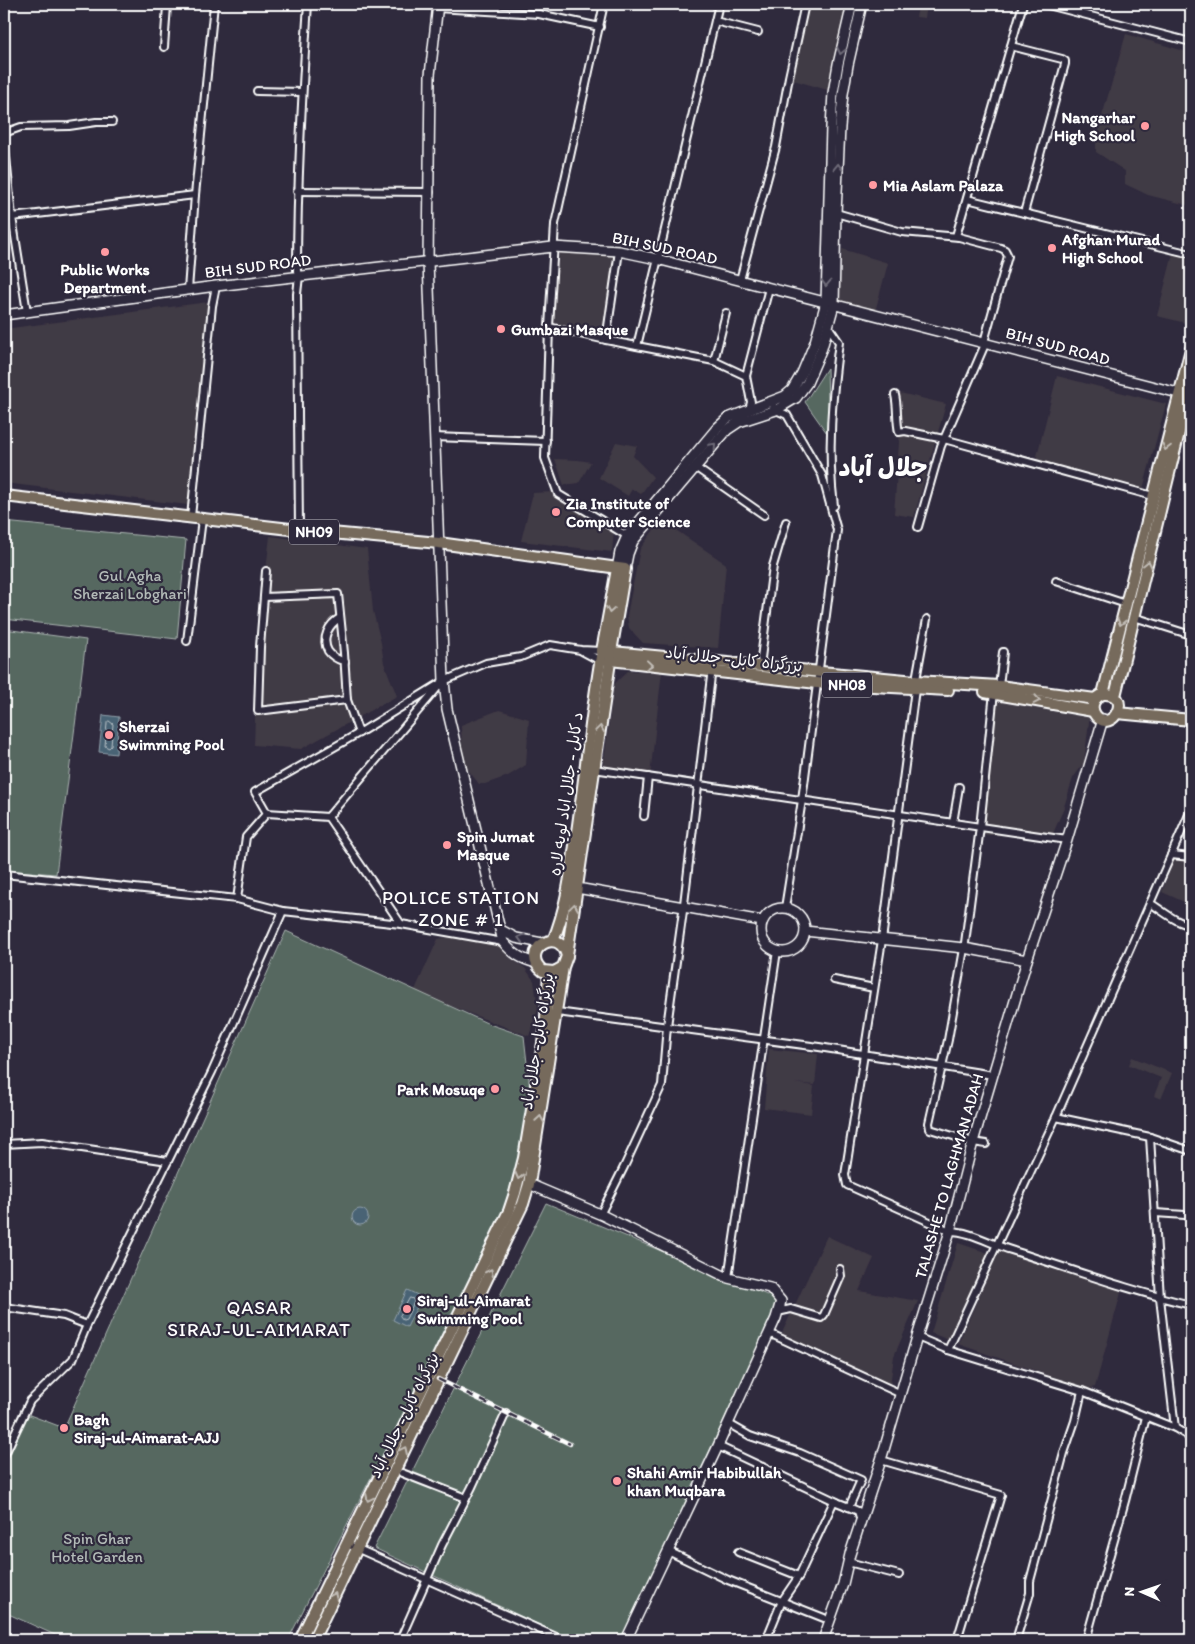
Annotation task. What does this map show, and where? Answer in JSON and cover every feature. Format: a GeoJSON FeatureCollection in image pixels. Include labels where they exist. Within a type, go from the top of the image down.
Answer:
{"type":"FeatureCollection","features":[{"type":"Feature","properties":{"kind":"main road"},"geometry":{"type":"LineString","coordinates":[[630,538],[727,430],[739,422],[773,406],[792,390],[798,382],[815,342],[830,303],[830,127],[838,64],[852,4]]}},
{"type":"Feature","properties":{"kind":"main road"},"geometry":{"type":"LineString","coordinates":[[606,656],[621,569],[628,554],[630,538],[716,428],[728,418],[749,410],[790,403],[802,392],[822,348],[828,326],[830,303],[843,94],[862,4]]}},
{"type":"Feature","properties":{"kind":"main road"},"geometry":{"type":"LineString","coordinates":[[438,6],[430,74],[428,262],[444,681],[447,709],[500,930],[504,942],[513,953],[524,959],[536,962]]}},
{"type":"Feature","properties":{"kind":"main road","name":"BIH SUD ROAD"},"geometry":{"type":"LineString","coordinates":[[4,315],[216,286],[553,247],[619,251],[986,342],[1184,394]]}},
{"type":"Feature","properties":{"kind":"main road"},"geometry":{"type":"LineString","coordinates":[[1191,349],[1184,394],[1134,617],[1114,696],[1119,705],[1118,713],[1111,719],[1103,720],[1096,716],[1093,711],[1093,703],[1099,696],[1126,604],[1153,496],[1184,394],[1191,382]]}},
{"type":"Feature","properties":{"kind":"main road","name":"NH09"},"geometry":{"type":"LineString","coordinates":[[4,496],[299,530],[439,543],[621,569]]}},
{"type":"Feature","properties":{"kind":"main road","name":"بزرگراه کابل- جلال آباد"},"geometry":{"type":"LineString","coordinates":[[567,956],[594,769],[606,656],[818,678],[1099,696]]}},
{"type":"Feature","properties":{"kind":"main road","name":"د کابل - جلال اباد لویه لاره"},"geometry":{"type":"LineString","coordinates":[[548,942],[558,929],[565,903],[606,656]]}},
{"type":"Feature","properties":{"kind":"main road","name":"بزرگراه کابل- جلال آباد"},"geometry":{"type":"LineString","coordinates":[[712,667],[763,667],[818,678]]}},
{"type":"Feature","properties":{"kind":"main road","name":"بزرگراه کابل- جلال آباد"},"geometry":{"type":"LineString","coordinates":[[996,688],[1093,711]]}},
{"type":"Feature","properties":{"kind":"main road","name":"NH08"},"geometry":{"type":"LineString","coordinates":[[1099,696],[1111,694],[1114,696]]}},
{"type":"Feature","properties":{"kind":"main road"},"geometry":{"type":"LineString","coordinates":[[1118,713],[1191,720]]}},
{"type":"Feature","properties":{"kind":"main road","name":"TALASHE TO LAGHMAN ADAH"},"geometry":{"type":"LineString","coordinates":[[824,1640],[843,1584],[848,1562],[901,1394],[916,1337],[950,1231],[973,1142],[1027,960],[1067,840],[1103,720]]}},
{"type":"Feature","properties":{"kind":"main road"},"geometry":{"type":"LineString","coordinates":[[577,888],[762,921]]}},
{"type":"Feature","properties":{"kind":"main road"},"geometry":{"type":"LineString","coordinates":[[785,908],[793,910],[800,915],[805,931],[803,939],[798,945],[785,952],[777,951],[770,947],[764,941],[761,934],[762,921],[771,911],[785,908]]}},
{"type":"Feature","properties":{"kind":"main road"},"geometry":{"type":"LineString","coordinates":[[500,930],[516,938],[548,942],[562,946],[567,956],[563,967],[548,973],[539,967],[536,962],[536,952],[548,942]]}},
{"type":"Feature","properties":{"kind":"main road"},"geometry":{"type":"LineString","coordinates":[[805,931],[964,948],[1027,960]]}},
{"type":"Feature","properties":{"kind":"main road","name":"بزرگراه کابل- جلال آباد"},"geometry":{"type":"LineString","coordinates":[[300,1640],[352,1546],[518,1213],[529,1184],[563,967]]}},
{"type":"Feature","properties":{"kind":"main road","name":"بزرگراه کابل- جلال آباد"},"geometry":{"type":"LineString","coordinates":[[313,1640],[352,1546],[509,1211],[515,1194],[524,1158],[545,1031],[548,973]]}},
{"type":"Feature","properties":{"kind":"main road"},"geometry":{"type":"LineString","coordinates":[[529,1184],[602,1215],[728,1278],[770,1288],[781,1301],[776,1318],[729,1424],[668,1551],[630,1639]]}},
{"type":"Feature","properties":{"kind":"street"},"geometry":{"type":"LineString","coordinates":[[4,10],[6,4]]}},
{"type":"Feature","properties":{"kind":"street"},"geometry":{"type":"LineString","coordinates":[[162,4],[167,6],[164,48]]}},
{"type":"Feature","properties":{"kind":"street"},"geometry":{"type":"LineString","coordinates":[[188,290],[195,195],[214,4]]}},
{"type":"Feature","properties":{"kind":"street"},"geometry":{"type":"LineString","coordinates":[[299,530],[298,191],[308,4]]}},
{"type":"Feature","properties":{"kind":"street"},"geometry":{"type":"LineString","coordinates":[[604,4],[554,224],[545,458],[558,494],[630,538]]}},
{"type":"Feature","properties":{"kind":"street"},"geometry":{"type":"LineString","coordinates":[[637,346],[719,4]]}},
{"type":"Feature","properties":{"kind":"street"},"geometry":{"type":"LineString","coordinates":[[740,280],[776,147],[805,4]]}},
{"type":"Feature","properties":{"kind":"street"},"geometry":{"type":"LineString","coordinates":[[959,237],[956,236],[1023,4]]}},
{"type":"Feature","properties":{"kind":"street"},"geometry":{"type":"LineString","coordinates":[[1044,4],[1191,42]]}},
{"type":"Feature","properties":{"kind":"street"},"geometry":{"type":"LineString","coordinates":[[438,6],[539,14],[600,27]]}},
{"type":"Feature","properties":{"kind":"street"},"geometry":{"type":"LineString","coordinates":[[715,21],[758,32]]}},
{"type":"Feature","properties":{"kind":"street"},"geometry":{"type":"LineString","coordinates":[[1011,46],[1062,59],[1066,64],[1024,212]]}},
{"type":"Feature","properties":{"kind":"street"},"geometry":{"type":"LineString","coordinates":[[257,91],[302,92]]}},
{"type":"Feature","properties":{"kind":"street"},"geometry":{"type":"LineString","coordinates":[[27,312],[12,217],[4,135],[21,127],[69,126],[112,122]]}},
{"type":"Feature","properties":{"kind":"street"},"geometry":{"type":"LineString","coordinates":[[298,191],[430,192]]}},
{"type":"Feature","properties":{"kind":"street"},"geometry":{"type":"LineString","coordinates":[[4,218],[195,195]]}},
{"type":"Feature","properties":{"kind":"street"},"geometry":{"type":"LineString","coordinates":[[967,199],[1191,254]]}},
{"type":"Feature","properties":{"kind":"street"},"geometry":{"type":"LineString","coordinates":[[836,213],[902,232],[959,237],[1001,248],[1005,250],[1008,256],[984,342],[986,342],[944,439],[918,527]]}},
{"type":"Feature","properties":{"kind":"street"},"geometry":{"type":"LineString","coordinates":[[606,340],[619,251]]}},
{"type":"Feature","properties":{"kind":"street"},"geometry":{"type":"LineString","coordinates":[[191,517],[212,306],[216,286]]}},
{"type":"Feature","properties":{"kind":"street"},"geometry":{"type":"LineString","coordinates":[[749,410],[751,402],[746,376],[769,288]]}},
{"type":"Feature","properties":{"kind":"street"},"geometry":{"type":"LineString","coordinates":[[714,361],[726,313]]}},
{"type":"Feature","properties":{"kind":"street"},"geometry":{"type":"LineString","coordinates":[[785,908],[802,800],[837,530],[830,466],[834,384],[839,342],[828,326]]}},
{"type":"Feature","properties":{"kind":"street"},"geometry":{"type":"LineString","coordinates":[[549,327],[714,361],[746,376]]}},
{"type":"Feature","properties":{"kind":"street"},"geometry":{"type":"LineString","coordinates":[[895,395],[898,408],[899,432],[905,431],[944,439],[1153,496]]}},
{"type":"Feature","properties":{"kind":"street"},"geometry":{"type":"LineString","coordinates":[[773,406],[787,415],[822,475],[837,530]]}},
{"type":"Feature","properties":{"kind":"street"},"geometry":{"type":"LineString","coordinates":[[434,437],[546,441]]}},
{"type":"Feature","properties":{"kind":"street"},"geometry":{"type":"LineString","coordinates":[[695,467],[764,515]]}},
{"type":"Feature","properties":{"kind":"street"},"geometry":{"type":"LineString","coordinates":[[187,641],[202,518]]}},
{"type":"Feature","properties":{"kind":"street"},"geometry":{"type":"LineString","coordinates":[[763,667],[761,658],[767,603],[773,566],[786,522]]}},
{"type":"Feature","properties":{"kind":"street"},"geometry":{"type":"LineString","coordinates":[[266,571],[260,647],[258,711],[347,700]]}},
{"type":"Feature","properties":{"kind":"street"},"geometry":{"type":"LineString","coordinates":[[1056,581],[1126,604]]}},
{"type":"Feature","properties":{"kind":"street"},"geometry":{"type":"LineString","coordinates":[[264,597],[338,594],[347,700],[359,733]]}},
{"type":"Feature","properties":{"kind":"street"},"geometry":{"type":"LineString","coordinates":[[1134,617],[1191,635]]}},
{"type":"Feature","properties":{"kind":"street"},"geometry":{"type":"LineString","coordinates":[[340,618],[329,627],[326,643],[329,652],[335,658],[345,662]]}},
{"type":"Feature","properties":{"kind":"street"},"geometry":{"type":"LineString","coordinates":[[927,620],[915,685],[900,815],[845,1175],[847,1185],[950,1231],[960,1231],[996,1246],[1160,1298],[1191,1305]]}},
{"type":"Feature","properties":{"kind":"street"},"geometry":{"type":"LineString","coordinates":[[267,813],[256,792],[359,733],[444,681],[486,663],[521,657],[550,646],[581,650],[595,658],[606,656]]}},
{"type":"Feature","properties":{"kind":"street"},"geometry":{"type":"LineString","coordinates":[[986,1144],[930,1129],[928,1123],[948,1040],[964,948],[996,688],[1003,652]]}},
{"type":"Feature","properties":{"kind":"street"},"geometry":{"type":"LineString","coordinates":[[602,1215],[601,1213],[662,1085],[667,1026],[684,907],[712,667]]}},
{"type":"Feature","properties":{"kind":"street"},"geometry":{"type":"LineString","coordinates":[[328,817],[444,681]]}},
{"type":"Feature","properties":{"kind":"street"},"geometry":{"type":"LineString","coordinates":[[594,769],[1067,840]]}},
{"type":"Feature","properties":{"kind":"street"},"geometry":{"type":"LineString","coordinates":[[644,816],[648,777]]}},
{"type":"Feature","properties":{"kind":"street"},"geometry":{"type":"LineString","coordinates":[[953,823],[959,787]]}},
{"type":"Feature","properties":{"kind":"street"},"geometry":{"type":"LineString","coordinates":[[948,1350],[1056,1117],[1191,810]]}},
{"type":"Feature","properties":{"kind":"street"},"geometry":{"type":"LineString","coordinates":[[267,813],[328,817]]}},
{"type":"Feature","properties":{"kind":"street"},"geometry":{"type":"LineString","coordinates":[[237,899],[246,837],[267,813]]}},
{"type":"Feature","properties":{"kind":"street"},"geometry":{"type":"LineString","coordinates":[[328,817],[401,924]]}},
{"type":"Feature","properties":{"kind":"street"},"geometry":{"type":"LineString","coordinates":[[1172,855],[1191,857]]}},
{"type":"Feature","properties":{"kind":"street"},"geometry":{"type":"LineString","coordinates":[[4,874],[237,899],[283,911],[401,924],[504,942]]}},
{"type":"Feature","properties":{"kind":"street"},"geometry":{"type":"LineString","coordinates":[[1150,903],[1172,917],[1191,925]]}},
{"type":"Feature","properties":{"kind":"street"},"geometry":{"type":"LineString","coordinates":[[4,1456],[30,1401],[73,1359],[212,1072],[283,911]]}},
{"type":"Feature","properties":{"kind":"street"},"geometry":{"type":"LineString","coordinates":[[728,1278],[777,951]]}},
{"type":"Feature","properties":{"kind":"street"},"geometry":{"type":"LineString","coordinates":[[834,980],[874,988]]}},
{"type":"Feature","properties":{"kind":"street"},"geometry":{"type":"LineString","coordinates":[[557,1012],[863,1054],[993,1075]]}},
{"type":"Feature","properties":{"kind":"street"},"geometry":{"type":"LineString","coordinates":[[1056,1117],[1150,1137],[1191,1149]]}},
{"type":"Feature","properties":{"kind":"street"},"geometry":{"type":"LineString","coordinates":[[1150,1137],[1160,1298],[1175,1428]]}},
{"type":"Feature","properties":{"kind":"street"},"geometry":{"type":"LineString","coordinates":[[4,1144],[42,1142],[168,1160]]}},
{"type":"Feature","properties":{"kind":"street"},"geometry":{"type":"LineString","coordinates":[[1155,1213],[1185,1215],[1191,1218]]}},
{"type":"Feature","properties":{"kind":"street"},"geometry":{"type":"LineString","coordinates":[[781,1301],[782,1311],[791,1309],[821,1318],[840,1276],[840,1269]]}},
{"type":"Feature","properties":{"kind":"street"},"geometry":{"type":"LineString","coordinates":[[4,1307],[64,1316],[88,1325]]}},
{"type":"Feature","properties":{"kind":"street"},"geometry":{"type":"LineString","coordinates":[[769,1333],[901,1394]]}},
{"type":"Feature","properties":{"kind":"street"},"geometry":{"type":"LineString","coordinates":[[916,1337],[948,1350],[1082,1391],[1175,1428],[1191,1438]]}},
{"type":"Feature","properties":{"kind":"street"},"geometry":{"type":"LineString","coordinates":[[1016,1640],[1030,1593],[1030,1580],[1082,1391]]}},
{"type":"Feature","properties":{"kind":"street"},"geometry":{"type":"LineString","coordinates":[[400,1640],[426,1580],[506,1412]]}},
{"type":"Feature","properties":{"kind":"street"},"geometry":{"type":"LineString","coordinates":[[1086,1640],[1146,1417]]}},
{"type":"Feature","properties":{"kind":"street"},"geometry":{"type":"LineString","coordinates":[[729,1424],[750,1436],[800,1453],[861,1480],[849,1507],[834,1501]]}},
{"type":"Feature","properties":{"kind":"street"},"geometry":{"type":"LineString","coordinates":[[718,1446],[858,1511],[861,1521]]}},
{"type":"Feature","properties":{"kind":"street"},"geometry":{"type":"LineString","coordinates":[[881,1460],[1001,1495],[957,1640]]}},
{"type":"Feature","properties":{"kind":"street"},"geometry":{"type":"LineString","coordinates":[[402,1473],[466,1498]]}},
{"type":"Feature","properties":{"kind":"street"},"geometry":{"type":"LineString","coordinates":[[766,1640],[782,1601],[799,1576],[834,1501]]}},
{"type":"Feature","properties":{"kind":"street"},"geometry":{"type":"LineString","coordinates":[[352,1546],[563,1640]]}},
{"type":"Feature","properties":{"kind":"street"},"geometry":{"type":"LineString","coordinates":[[668,1551],[728,1580],[824,1618]]}},
{"type":"Feature","properties":{"kind":"street"},"geometry":{"type":"LineString","coordinates":[[738,1552],[799,1576]]}},
{"type":"Feature","properties":{"kind":"street"},"geometry":{"type":"LineString","coordinates":[[848,1562],[899,1575]]}},
{"type":"Feature","properties":{"kind":"shaded area"},"geometry":{"type":"Polygon","coordinates":[[[807,4],[849,4],[831,91],[790,79],[807,4]]]}},
{"type":"Feature","properties":{"kind":"shaded area"},"geometry":{"type":"Polygon","coordinates":[[[919,4],[927,4],[925,18],[916,17],[919,4]]]}},
{"type":"Feature","properties":{"kind":"shaded area","name":"Nangarhar High School"},"geometry":{"type":"Polygon","coordinates":[[[1126,34],[1191,53],[1191,206],[1148,195],[1125,184],[1125,171],[1096,152],[1096,137],[1126,34]]]}},
{"type":"Feature","properties":{"kind":"shaded area"},"geometry":{"type":"Polygon","coordinates":[[[560,248],[618,252],[607,331],[550,325],[560,248]]]}},
{"type":"Feature","properties":{"kind":"shaded area"},"geometry":{"type":"Polygon","coordinates":[[[842,249],[888,263],[875,312],[838,301],[842,249]]]}},
{"type":"Feature","properties":{"kind":"shaded area"},"geometry":{"type":"Polygon","coordinates":[[[1174,250],[1191,255],[1190,324],[1157,316],[1174,250]]]}},
{"type":"Feature","properties":{"kind":"shaded area"},"geometry":{"type":"Polygon","coordinates":[[[208,302],[188,505],[4,483],[4,329],[208,302]]]}},
{"type":"Feature","properties":{"kind":"shaded area"},"geometry":{"type":"Polygon","coordinates":[[[1057,376],[1166,404],[1143,489],[1036,460],[1057,376]]]}},
{"type":"Feature","properties":{"kind":"shaded area"},"geometry":{"type":"Polygon","coordinates":[[[900,393],[946,404],[914,517],[894,514],[900,429],[900,393]]]}},
{"type":"Feature","properties":{"kind":"shaded area"},"geometry":{"type":"Polygon","coordinates":[[[616,442],[637,446],[633,456],[653,477],[641,494],[632,489],[628,496],[599,478],[616,442]]]}},
{"type":"Feature","properties":{"kind":"shaded area"},"geometry":{"type":"Polygon","coordinates":[[[555,459],[591,462],[579,483],[564,485],[555,459]]]}},
{"type":"Feature","properties":{"kind":"shaded area","name":"Zia Institute of Computer Science"},"geometry":{"type":"Polygon","coordinates":[[[554,492],[614,531],[612,552],[521,541],[533,493],[554,492]]]}},
{"type":"Feature","properties":{"kind":"shaded area"},"geometry":{"type":"Polygon","coordinates":[[[661,520],[726,564],[718,648],[643,643],[629,628],[627,615],[640,549],[661,520]]]}},
{"type":"Feature","properties":{"kind":"shaded area"},"geometry":{"type":"Polygon","coordinates":[[[270,536],[367,549],[373,611],[384,663],[397,696],[301,749],[254,745],[258,639],[270,536]]]}},
{"type":"Feature","properties":{"kind":"shaded area"},"geometry":{"type":"Polygon","coordinates":[[[628,671],[662,671],[650,776],[603,768],[614,684],[628,671]]]}},
{"type":"Feature","properties":{"kind":"shaded area"},"geometry":{"type":"Polygon","coordinates":[[[995,698],[1090,713],[1084,763],[1073,778],[1052,836],[981,835],[995,698]]]}},
{"type":"Feature","properties":{"kind":"shaded area"},"geometry":{"type":"Polygon","coordinates":[[[499,710],[529,719],[526,765],[508,776],[485,784],[479,784],[462,762],[461,725],[499,710]]]}},
{"type":"Feature","properties":{"kind":"shaded area"},"geometry":{"type":"Polygon","coordinates":[[[1174,859],[1191,860],[1191,905],[1162,892],[1174,859]]]}},
{"type":"Feature","properties":{"kind":"shaded area"},"geometry":{"type":"Polygon","coordinates":[[[452,936],[496,943],[509,957],[525,968],[534,981],[538,1009],[529,1036],[414,992],[438,939],[452,936]]]}},
{"type":"Feature","properties":{"kind":"shaded area"},"geometry":{"type":"Polygon","coordinates":[[[769,1049],[818,1054],[815,1085],[794,1083],[814,1086],[811,1114],[764,1108],[769,1049]]]}},
{"type":"Feature","properties":{"kind":"shaded area"},"geometry":{"type":"Polygon","coordinates":[[[1132,1057],[1172,1073],[1161,1099],[1154,1096],[1161,1078],[1129,1065],[1132,1057]]]}},
{"type":"Feature","properties":{"kind":"shaded area"},"geometry":{"type":"Polygon","coordinates":[[[827,1236],[874,1258],[859,1291],[918,1301],[894,1356],[890,1386],[823,1357],[782,1333],[827,1236]]]}},
{"type":"Feature","properties":{"kind":"shaded area"},"geometry":{"type":"Polygon","coordinates":[[[958,1243],[988,1253],[949,1340],[931,1333],[958,1243]]]}},
{"type":"Feature","properties":{"kind":"shaded area"},"geometry":{"type":"Polygon","coordinates":[[[1000,1249],[1122,1289],[1095,1387],[1088,1389],[958,1344],[1000,1249]]]}},
{"type":"Feature","properties":{"kind":"green space"},"geometry":{"type":"Polygon","coordinates":[[[827,368],[829,436],[805,402],[827,368]]]}},
{"type":"Feature","properties":{"kind":"green space","name":"Gul Agha Sherzai Lobghari"},"geometry":{"type":"Polygon","coordinates":[[[4,522],[186,540],[177,639],[4,619],[4,522]]]}},
{"type":"Feature","properties":{"kind":"green space"},"geometry":{"type":"Polygon","coordinates":[[[4,629],[86,640],[56,874],[4,870],[4,629]]]}},
{"type":"Feature","properties":{"kind":"green space","name":"Spin Ghar Hotel Garden"},"geometry":{"type":"Polygon","coordinates":[[[286,931],[489,1024],[524,1036],[531,1099],[522,1147],[502,1215],[457,1309],[288,1640],[66,1640],[4,1612],[4,1466],[27,1414],[64,1428],[286,931]]]}},
{"type":"Feature","properties":{"kind":"green space"},"geometry":{"type":"Polygon","coordinates":[[[546,1203],[779,1300],[623,1640],[572,1640],[374,1548],[546,1203]]]}},
{"type":"Feature","properties":{"kind":"water","name":"Sherzai Swimming Pool"},"geometry":{"type":"Polygon","coordinates":[[[103,715],[119,717],[116,754],[99,752],[103,715]]]}},
{"type":"Feature","properties":{"kind":"water"},"geometry":{"type":"Polygon","coordinates":[[[360,1209],[368,1217],[360,1225],[352,1217],[360,1209]]]}},
{"type":"Feature","properties":{"kind":"water","name":"Siraj-ul-Aimarat Swimming Pool"},"geometry":{"type":"Polygon","coordinates":[[[407,1290],[422,1297],[407,1327],[393,1320],[407,1290]]]}},
{"type":"Feature","properties":{"kind":"railway"},"geometry":{"type":"LineString","coordinates":[[438,1379],[570,1444]]}},
{"type":"Feature","properties":{"kind":"place","name":"Nangarhar High School"},"geometry":{"type":"Point","coordinates":[1145,126]}},
{"type":"Feature","properties":{"kind":"place","name":"Mia Aslam Palaza"},"geometry":{"type":"Point","coordinates":[873,185]}},
{"type":"Feature","properties":{"kind":"place","name":"Afghan Murad High School"},"geometry":{"type":"Point","coordinates":[1052,248]}},
{"type":"Feature","properties":{"kind":"place","name":"Public Works Department"},"geometry":{"type":"Point","coordinates":[105,252]}},
{"type":"Feature","properties":{"kind":"place","name":"Gumbazi Masque"},"geometry":{"type":"Point","coordinates":[501,329]}},
{"type":"Feature","properties":{"kind":"place","name":"Zia Institute of Computer Science"},"geometry":{"type":"Point","coordinates":[556,512]}},
{"type":"Feature","properties":{"kind":"place","name":"Sherzai Swimming Pool"},"geometry":{"type":"Point","coordinates":[109,735]}},
{"type":"Feature","properties":{"kind":"place","name":"Spin Jumat Masque"},"geometry":{"type":"Point","coordinates":[447,845]}},
{"type":"Feature","properties":{"kind":"place","name":"Park Mosuqe"},"geometry":{"type":"Point","coordinates":[495,1089]}},
{"type":"Feature","properties":{"kind":"place","name":"Siraj-ul-Aimarat Swimming Pool"},"geometry":{"type":"Point","coordinates":[407,1309]}},
{"type":"Feature","properties":{"kind":"place","name":"Bagh Siraj-ul-Aimarat-AJJ"},"geometry":{"type":"Point","coordinates":[64,1428]}},
{"type":"Feature","properties":{"kind":"place","name":"Shahi Amir Habibullah khan Muqbara"},"geometry":{"type":"Point","coordinates":[617,1481]}},
{"type":"Feature","properties":{"kind":"district","name":"جلال آباد"},"geometry":{"type":"Point","coordinates":[883,467]}},
{"type":"Feature","properties":{"kind":"district","name":"POLICE STATION ZONE # 1"},"geometry":{"type":"Point","coordinates":[461,908]}},
{"type":"Feature","properties":{"kind":"district","name":"QASAR SIRAJ-UL-AIMARAT"},"geometry":{"type":"Point","coordinates":[259,1318]}}]}
